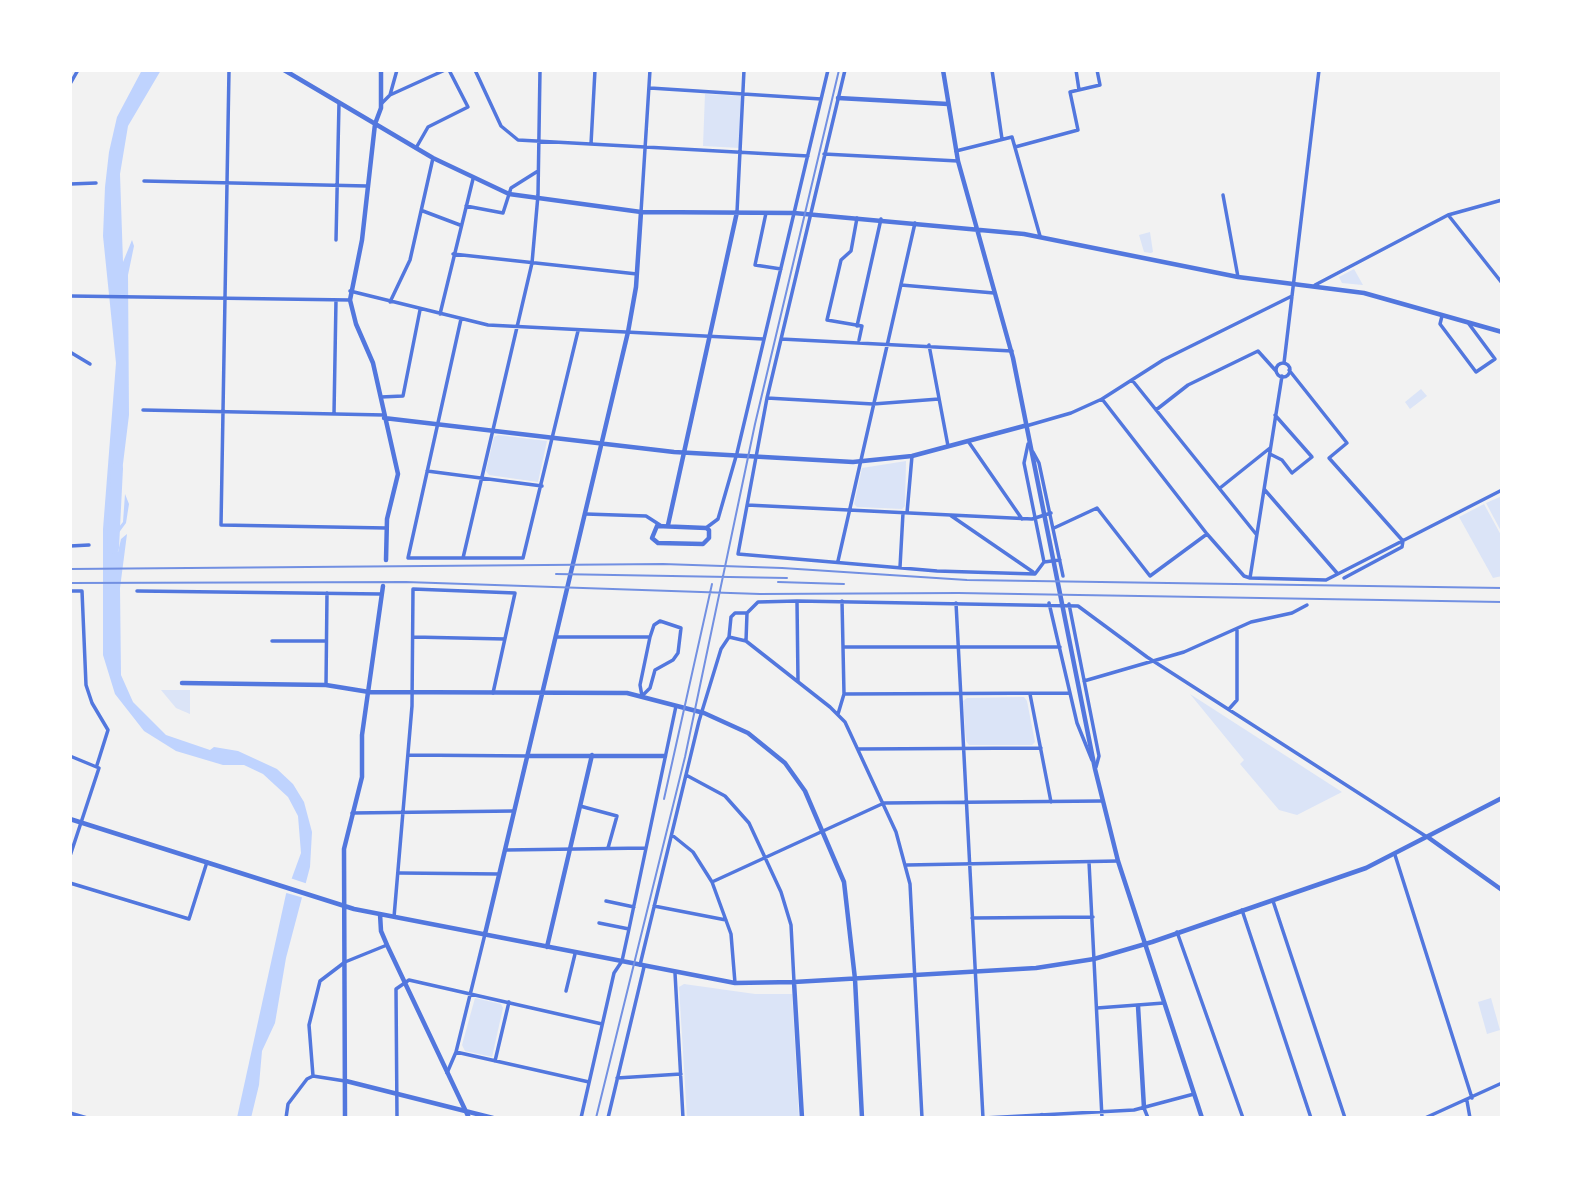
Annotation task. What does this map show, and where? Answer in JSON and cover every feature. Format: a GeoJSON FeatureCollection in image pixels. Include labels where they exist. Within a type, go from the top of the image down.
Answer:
{"type":"FeatureCollection","features":[{"type":"Feature","properties":{"kind":"street"},"geometry":{"type":"LineString","coordinates":[[70,84],[78,70]]}},
{"type":"Feature","properties":{"kind":"street"},"geometry":{"type":"LineString","coordinates":[[229,70],[221,525],[386,528]]}},
{"type":"Feature","properties":{"kind":"street"},"geometry":{"type":"LineString","coordinates":[[284,70],[433,158],[509,194],[641,212],[794,213],[977,227],[1040,236],[1238,277],[1364,293],[1502,332]]}},
{"type":"Feature","properties":{"kind":"street"},"geometry":{"type":"LineString","coordinates":[[381,70],[381,104],[375,124],[362,240],[350,300],[356,324],[371,356],[398,474],[386,528],[386,560]]}},
{"type":"Feature","properties":{"kind":"street"},"geometry":{"type":"LineString","coordinates":[[390,95],[397,70]]}},
{"type":"Feature","properties":{"kind":"street"},"geometry":{"type":"LineString","coordinates":[[381,104],[390,95],[447,70],[468,107],[428,127],[416,148]]}},
{"type":"Feature","properties":{"kind":"street"},"geometry":{"type":"LineString","coordinates":[[475,70],[501,126],[518,140],[741,150],[808,156]]}},
{"type":"Feature","properties":{"kind":"street"},"geometry":{"type":"LineString","coordinates":[[463,558],[532,263],[538,200],[540,70]]}},
{"type":"Feature","properties":{"kind":"street"},"geometry":{"type":"LineString","coordinates":[[591,144],[595,70]]}},
{"type":"Feature","properties":{"kind":"street"},"geometry":{"type":"LineString","coordinates":[[447,1073],[456,1052],[529,756],[628,332],[637,274],[650,70]]}},
{"type":"Feature","properties":{"kind":"street"},"geometry":{"type":"LineString","coordinates":[[668,526],[737,212],[744,70]]}},
{"type":"Feature","properties":{"kind":"street"},"geometry":{"type":"LineString","coordinates":[[586,514],[646,516],[660,525],[706,528],[718,519],[737,453],[828,70]]}},
{"type":"Feature","properties":{"kind":"street"},"geometry":{"type":"LineString","coordinates":[[845,70],[767,398],[738,554],[1035,574]]}},
{"type":"Feature","properties":{"kind":"street"},"geometry":{"type":"LineString","coordinates":[[943,70],[958,161],[1012,351],[1024,426],[1095,769],[1118,861],[1202,1118]]}},
{"type":"Feature","properties":{"kind":"street"},"geometry":{"type":"LineString","coordinates":[[992,70],[1002,139]]}},
{"type":"Feature","properties":{"kind":"street"},"geometry":{"type":"LineString","coordinates":[[1076,70],[1079,90]]}},
{"type":"Feature","properties":{"kind":"street"},"geometry":{"type":"LineString","coordinates":[[1015,148],[1078,130],[1070,92],[1100,85],[1097,70]]}},
{"type":"Feature","properties":{"kind":"street"},"geometry":{"type":"LineString","coordinates":[[1319,70],[1284,363],[1347,443],[1329,458],[1403,541]]}},
{"type":"Feature","properties":{"kind":"street"},"geometry":{"type":"LineString","coordinates":[[650,88],[821,99]]}},
{"type":"Feature","properties":{"kind":"street"},"geometry":{"type":"LineString","coordinates":[[838,98],[948,104]]}},
{"type":"Feature","properties":{"kind":"street"},"geometry":{"type":"LineString","coordinates":[[336,240],[340,103]]}},
{"type":"Feature","properties":{"kind":"street"},"geometry":{"type":"LineString","coordinates":[[956,151],[1012,137],[1040,236]]}},
{"type":"Feature","properties":{"kind":"street"},"geometry":{"type":"LineString","coordinates":[[824,154],[958,161]]}},
{"type":"Feature","properties":{"kind":"street"},"geometry":{"type":"LineString","coordinates":[[390,302],[410,260],[433,158]]}},
{"type":"Feature","properties":{"kind":"street"},"geometry":{"type":"LineString","coordinates":[[466,206],[503,213],[511,188],[539,170]]}},
{"type":"Feature","properties":{"kind":"street"},"geometry":{"type":"LineString","coordinates":[[440,314],[473,179]]}},
{"type":"Feature","properties":{"kind":"street"},"geometry":{"type":"LineString","coordinates":[[144,181],[368,186]]}},
{"type":"Feature","properties":{"kind":"street"},"geometry":{"type":"LineString","coordinates":[[70,184],[96,183]]}},
{"type":"Feature","properties":{"kind":"street"},"geometry":{"type":"LineString","coordinates":[[1223,195],[1238,277]]}},
{"type":"Feature","properties":{"kind":"street"},"geometry":{"type":"LineString","coordinates":[[1313,286],[1448,215],[1502,200]]}},
{"type":"Feature","properties":{"kind":"street"},"geometry":{"type":"LineString","coordinates":[[422,211],[460,225]]}},
{"type":"Feature","properties":{"kind":"street"},"geometry":{"type":"LineString","coordinates":[[766,213],[755,264],[781,270]]}},
{"type":"Feature","properties":{"kind":"street"},"geometry":{"type":"LineString","coordinates":[[1448,215],[1502,283]]}},
{"type":"Feature","properties":{"kind":"street"},"geometry":{"type":"LineString","coordinates":[[857,218],[851,251],[841,260],[827,320],[862,326],[859,340]]}},
{"type":"Feature","properties":{"kind":"street"},"geometry":{"type":"LineString","coordinates":[[857,326],[881,219]]}},
{"type":"Feature","properties":{"kind":"street"},"geometry":{"type":"LineString","coordinates":[[838,561],[915,223]]}},
{"type":"Feature","properties":{"kind":"street"},"geometry":{"type":"LineString","coordinates":[[453,254],[637,274]]}},
{"type":"Feature","properties":{"kind":"street"},"geometry":{"type":"LineString","coordinates":[[901,285],[996,293]]}},
{"type":"Feature","properties":{"kind":"street"},"geometry":{"type":"LineString","coordinates":[[350,291],[461,319],[516,327],[763,339]]}},
{"type":"Feature","properties":{"kind":"street"},"geometry":{"type":"LineString","coordinates":[[70,296],[350,300]]}},
{"type":"Feature","properties":{"kind":"street"},"geometry":{"type":"LineString","coordinates":[[143,410],[384,416],[684,453],[737,453],[756,458],[859,462],[912,456],[1071,413],[1102,399],[1200,341],[1292,296]]}},
{"type":"Feature","properties":{"kind":"street"},"geometry":{"type":"LineString","coordinates":[[334,414],[336,300]]}},
{"type":"Feature","properties":{"kind":"street"},"geometry":{"type":"LineString","coordinates":[[380,397],[403,396],[420,310]]}},
{"type":"Feature","properties":{"kind":"street"},"geometry":{"type":"LineString","coordinates":[[1442,316],[1440,324],[1476,372],[1495,359],[1469,324]]}},
{"type":"Feature","properties":{"kind":"street"},"geometry":{"type":"LineString","coordinates":[[461,319],[408,558],[523,558],[578,331]]}},
{"type":"Feature","properties":{"kind":"street"},"geometry":{"type":"LineString","coordinates":[[781,339],[859,340],[1012,351]]}},
{"type":"Feature","properties":{"kind":"street"},"geometry":{"type":"LineString","coordinates":[[929,345],[948,446]]}},
{"type":"Feature","properties":{"kind":"street"},"geometry":{"type":"LineString","coordinates":[[1157,410],[1188,385],[1258,351],[1282,376]]}},
{"type":"Feature","properties":{"kind":"street"},"geometry":{"type":"LineString","coordinates":[[70,352],[90,364]]}},
{"type":"Feature","properties":{"kind":"street"},"geometry":{"type":"LineString","coordinates":[[1276,371],[1278,365],[1284,363]]}},
{"type":"Feature","properties":{"kind":"street"},"geometry":{"type":"LineString","coordinates":[[1250,578],[1282,376],[1289,370]]}},
{"type":"Feature","properties":{"kind":"street"},"geometry":{"type":"LineString","coordinates":[[1132,380],[1257,534]]}},
{"type":"Feature","properties":{"kind":"street"},"geometry":{"type":"LineString","coordinates":[[767,398],[873,404],[939,399]]}},
{"type":"Feature","properties":{"kind":"street"},"geometry":{"type":"LineString","coordinates":[[1102,399],[1207,534],[1244,576],[1250,578],[1326,580],[1502,490]]}},
{"type":"Feature","properties":{"kind":"street"},"geometry":{"type":"LineString","coordinates":[[1269,454],[1282,460],[1292,472],[1311,457],[1275,415]]}},
{"type":"Feature","properties":{"kind":"street"},"geometry":{"type":"LineString","coordinates":[[968,441],[1022,519]]}},
{"type":"Feature","properties":{"kind":"street"},"geometry":{"type":"LineString","coordinates":[[1028,444],[1039,463],[1063,576]]}},
{"type":"Feature","properties":{"kind":"street"},"geometry":{"type":"LineString","coordinates":[[1028,444],[1024,463],[1044,562]]}},
{"type":"Feature","properties":{"kind":"street"},"geometry":{"type":"LineString","coordinates":[[1220,488],[1271,447]]}},
{"type":"Feature","properties":{"kind":"street"},"geometry":{"type":"LineString","coordinates":[[900,567],[912,456]]}},
{"type":"Feature","properties":{"kind":"street"},"geometry":{"type":"LineString","coordinates":[[427,471],[542,486]]}},
{"type":"Feature","properties":{"kind":"street"},"geometry":{"type":"LineString","coordinates":[[1264,489],[1337,573]]}},
{"type":"Feature","properties":{"kind":"street"},"geometry":{"type":"LineString","coordinates":[[747,505],[1022,519],[1036,519],[1051,513]]}},
{"type":"Feature","properties":{"kind":"street"},"geometry":{"type":"LineString","coordinates":[[1054,527],[1097,508],[1150,576],[1207,534]]}},
{"type":"Feature","properties":{"kind":"street"},"geometry":{"type":"LineString","coordinates":[[948,514],[1035,574]]}},
{"type":"Feature","properties":{"kind":"street"},"geometry":{"type":"LineString","coordinates":[[660,525],[653,531],[653,540],[658,543],[703,544],[709,538],[709,530],[706,528]]}},
{"type":"Feature","properties":{"kind":"street"},"geometry":{"type":"LineString","coordinates":[[1343,578],[1402,547],[1403,541]]}},
{"type":"Feature","properties":{"kind":"street"},"geometry":{"type":"LineString","coordinates":[[70,546],[89,545]]}},
{"type":"Feature","properties":{"kind":"street"},"geometry":{"type":"LineString","coordinates":[[1035,574],[1044,562],[1059,560]]}},
{"type":"Feature","properties":{"kind":"street"},"geometry":{"type":"LineString","coordinates":[[345,1118],[344,849],[362,778],[362,735],[383,586]]}},
{"type":"Feature","properties":{"kind":"street"},"geometry":{"type":"LineString","coordinates":[[394,917],[400,873],[412,706],[413,589],[515,593],[493,693]]}},
{"type":"Feature","properties":{"kind":"street"},"geometry":{"type":"LineString","coordinates":[[70,591],[82,591],[86,685],[92,703],[108,730],[97,765],[99,768],[70,856]]}},
{"type":"Feature","properties":{"kind":"street"},"geometry":{"type":"LineString","coordinates":[[137,591],[381,594]]}},
{"type":"Feature","properties":{"kind":"street"},"geometry":{"type":"LineString","coordinates":[[326,685],[327,593]]}},
{"type":"Feature","properties":{"kind":"street"},"geometry":{"type":"LineString","coordinates":[[797,601],[798,681]]}},
{"type":"Feature","properties":{"kind":"street"},"geometry":{"type":"LineString","coordinates":[[838,714],[844,694],[842,601]]}},
{"type":"Feature","properties":{"kind":"street"},"geometry":{"type":"LineString","coordinates":[[746,641],[747,613],[758,602],[1049,603],[1078,606],[1153,661],[1429,838],[1502,890]]}},
{"type":"Feature","properties":{"kind":"street"},"geometry":{"type":"LineString","coordinates":[[956,602],[983,1118],[1042,1117],[1144,1108],[1194,1094]]}},
{"type":"Feature","properties":{"kind":"street"},"geometry":{"type":"LineString","coordinates":[[1049,603],[1077,723],[1095,769]]}},
{"type":"Feature","properties":{"kind":"street"},"geometry":{"type":"LineString","coordinates":[[1069,604],[1099,755],[1095,769]]}},
{"type":"Feature","properties":{"kind":"street"},"geometry":{"type":"LineString","coordinates":[[1084,681],[1153,661],[1259,620],[1292,613],[1307,605]]}},
{"type":"Feature","properties":{"kind":"street"},"geometry":{"type":"LineString","coordinates":[[608,1118],[654,906],[699,722],[704,713],[721,649],[729,637],[731,617],[739,611],[747,613]]}},
{"type":"Feature","properties":{"kind":"street"},"geometry":{"type":"LineString","coordinates":[[658,621],[676,624],[682,631],[676,658],[655,670],[650,688],[642,696],[640,685],[650,637],[658,621]]}},
{"type":"Feature","properties":{"kind":"street"},"geometry":{"type":"LineString","coordinates":[[1229,709],[1237,701],[1237,629]]}},
{"type":"Feature","properties":{"kind":"street"},"geometry":{"type":"LineString","coordinates":[[556,637],[650,637]]}},
{"type":"Feature","properties":{"kind":"street"},"geometry":{"type":"LineString","coordinates":[[729,637],[746,641],[838,714],[859,749],[884,803],[907,865],[916,976],[922,1118]]}},
{"type":"Feature","properties":{"kind":"street"},"geometry":{"type":"LineString","coordinates":[[413,638],[506,639]]}},
{"type":"Feature","properties":{"kind":"street"},"geometry":{"type":"LineString","coordinates":[[272,641],[326,641]]}},
{"type":"Feature","properties":{"kind":"street"},"geometry":{"type":"LineString","coordinates":[[843,648],[1060,647]]}},
{"type":"Feature","properties":{"kind":"street"},"geometry":{"type":"LineString","coordinates":[[645,660],[655,670]]}},
{"type":"Feature","properties":{"kind":"street"},"geometry":{"type":"LineString","coordinates":[[182,683],[326,685],[369,692],[544,692],[642,696],[704,713],[748,733],[773,751],[805,791],[844,882],[855,979],[862,1118]]}},
{"type":"Feature","properties":{"kind":"street"},"geometry":{"type":"LineString","coordinates":[[844,694],[1070,693]]}},
{"type":"Feature","properties":{"kind":"street"},"geometry":{"type":"LineString","coordinates":[[1030,694],[1051,803]]}},
{"type":"Feature","properties":{"kind":"street"},"geometry":{"type":"LineString","coordinates":[[581,1118],[614,973],[622,961],[676,706]]}},
{"type":"Feature","properties":{"kind":"street"},"geometry":{"type":"LineString","coordinates":[[859,749],[1041,748]]}},
{"type":"Feature","properties":{"kind":"street"},"geometry":{"type":"LineString","coordinates":[[408,755],[665,756]]}},
{"type":"Feature","properties":{"kind":"street"},"geometry":{"type":"LineString","coordinates":[[547,947],[592,755]]}},
{"type":"Feature","properties":{"kind":"street"},"geometry":{"type":"LineString","coordinates":[[70,757],[97,765]]}},
{"type":"Feature","properties":{"kind":"street"},"geometry":{"type":"LineString","coordinates":[[686,775],[713,787],[734,803],[750,824],[791,925],[802,1118]]}},
{"type":"Feature","properties":{"kind":"street"},"geometry":{"type":"LineString","coordinates":[[70,818],[345,906],[575,954],[735,983],[1036,968],[1094,959],[1345,876],[1395,855],[1502,800]]}},
{"type":"Feature","properties":{"kind":"street"},"geometry":{"type":"LineString","coordinates":[[712,882],[884,803],[1104,801]]}},
{"type":"Feature","properties":{"kind":"street"},"geometry":{"type":"LineString","coordinates":[[580,806],[617,816],[608,848]]}},
{"type":"Feature","properties":{"kind":"street"},"geometry":{"type":"LineString","coordinates":[[352,813],[515,811]]}},
{"type":"Feature","properties":{"kind":"street"},"geometry":{"type":"LineString","coordinates":[[672,835],[693,852],[712,882],[731,934],[735,983]]}},
{"type":"Feature","properties":{"kind":"street"},"geometry":{"type":"LineString","coordinates":[[506,850],[646,848]]}},
{"type":"Feature","properties":{"kind":"street"},"geometry":{"type":"LineString","coordinates":[[1395,855],[1472,1098]]}},
{"type":"Feature","properties":{"kind":"street"},"geometry":{"type":"LineString","coordinates":[[907,865],[1118,861]]}},
{"type":"Feature","properties":{"kind":"street"},"geometry":{"type":"LineString","coordinates":[[70,883],[189,919],[207,862]]}},
{"type":"Feature","properties":{"kind":"street"},"geometry":{"type":"LineString","coordinates":[[1089,862],[1102,1118]]}},
{"type":"Feature","properties":{"kind":"street"},"geometry":{"type":"LineString","coordinates":[[400,873],[500,874]]}},
{"type":"Feature","properties":{"kind":"street"},"geometry":{"type":"LineString","coordinates":[[1272,900],[1345,1118]]}},
{"type":"Feature","properties":{"kind":"street"},"geometry":{"type":"LineString","coordinates":[[606,901],[634,907]]}},
{"type":"Feature","properties":{"kind":"street"},"geometry":{"type":"LineString","coordinates":[[654,906],[726,920]]}},
{"type":"Feature","properties":{"kind":"street"},"geometry":{"type":"LineString","coordinates":[[1242,910],[1311,1118]]}},
{"type":"Feature","properties":{"kind":"street"},"geometry":{"type":"LineString","coordinates":[[380,914],[381,931],[387,945],[468,1118]]}},
{"type":"Feature","properties":{"kind":"street"},"geometry":{"type":"LineString","coordinates":[[972,918],[1093,917]]}},
{"type":"Feature","properties":{"kind":"street"},"geometry":{"type":"LineString","coordinates":[[599,923],[629,929]]}},
{"type":"Feature","properties":{"kind":"street"},"geometry":{"type":"LineString","coordinates":[[1177,932],[1243,1118]]}},
{"type":"Feature","properties":{"kind":"street"},"geometry":{"type":"LineString","coordinates":[[286,1118],[288,1104],[313,1076],[309,1025],[320,981],[345,962],[387,945]]}},
{"type":"Feature","properties":{"kind":"street"},"geometry":{"type":"LineString","coordinates":[[566,991],[575,954]]}},
{"type":"Feature","properties":{"kind":"street"},"geometry":{"type":"LineString","coordinates":[[675,973],[683,1118]]}},
{"type":"Feature","properties":{"kind":"street"},"geometry":{"type":"LineString","coordinates":[[397,1118],[396,989],[404,982],[416,981],[602,1024]]}},
{"type":"Feature","properties":{"kind":"street"},"geometry":{"type":"LineString","coordinates":[[495,1061],[509,1002]]}},
{"type":"Feature","properties":{"kind":"street"},"geometry":{"type":"LineString","coordinates":[[1097,1008],[1164,1003]]}},
{"type":"Feature","properties":{"kind":"street"},"geometry":{"type":"LineString","coordinates":[[1138,1006],[1144,1108],[1148,1118]]}},
{"type":"Feature","properties":{"kind":"street"},"geometry":{"type":"LineString","coordinates":[[456,1052],[589,1082]]}},
{"type":"Feature","properties":{"kind":"street"},"geometry":{"type":"LineString","coordinates":[[617,1078],[681,1074]]}},
{"type":"Feature","properties":{"kind":"street"},"geometry":{"type":"LineString","coordinates":[[313,1076],[339,1078],[493,1118]]}},
{"type":"Feature","properties":{"kind":"street"},"geometry":{"type":"LineString","coordinates":[[1425,1118],[1502,1083]]}},
{"type":"Feature","properties":{"kind":"street"},"geometry":{"type":"LineString","coordinates":[[1467,1101],[1470,1118]]}},
{"type":"Feature","properties":{"kind":"street"},"geometry":{"type":"LineString","coordinates":[[70,1113],[87,1118]]}},
{"type":"Feature","properties":{"kind":"shaded area"},"geometry":{"type":"Polygon","coordinates":[[[705,94],[741,96],[740,148],[703,146],[705,94]]]}},
{"type":"Feature","properties":{"kind":"shaded area"},"geometry":{"type":"Polygon","coordinates":[[[1150,232],[1151,253],[1144,252],[1139,235],[1150,232]]]}},
{"type":"Feature","properties":{"kind":"shaded area"},"geometry":{"type":"Polygon","coordinates":[[[1354,269],[1363,285],[1342,283],[1339,277],[1354,269]]]}},
{"type":"Feature","properties":{"kind":"shaded area"},"geometry":{"type":"Polygon","coordinates":[[[1421,389],[1427,396],[1410,409],[1405,402],[1421,389]]]}},
{"type":"Feature","properties":{"kind":"shaded area"},"geometry":{"type":"Polygon","coordinates":[[[498,435],[547,441],[538,482],[489,475],[486,471],[494,437],[498,435]]]}},
{"type":"Feature","properties":{"kind":"shaded area"},"geometry":{"type":"Polygon","coordinates":[[[906,461],[905,506],[902,509],[857,507],[854,504],[862,468],[906,461]]]}},
{"type":"Feature","properties":{"kind":"shaded area"},"geometry":{"type":"Polygon","coordinates":[[[1502,496],[1502,533],[1486,503],[1502,496]]]}},
{"type":"Feature","properties":{"kind":"shaded area"},"geometry":{"type":"Polygon","coordinates":[[[1484,504],[1502,537],[1502,576],[1493,578],[1459,517],[1484,504]]]}},
{"type":"Feature","properties":{"kind":"shaded area"},"geometry":{"type":"Polygon","coordinates":[[[161,690],[190,690],[190,714],[176,708],[161,690]]]}},
{"type":"Feature","properties":{"kind":"shaded area"},"geometry":{"type":"Polygon","coordinates":[[[1190,694],[1342,792],[1297,815],[1279,810],[1240,764],[1244,760],[1190,694]]]}},
{"type":"Feature","properties":{"kind":"shaded area"},"geometry":{"type":"Polygon","coordinates":[[[1024,697],[1035,742],[1032,745],[969,745],[966,741],[963,701],[967,698],[1024,697]]]}},
{"type":"Feature","properties":{"kind":"shaded area"},"geometry":{"type":"Polygon","coordinates":[[[684,984],[755,994],[792,994],[799,1118],[687,1118],[679,987],[684,984]]]}},
{"type":"Feature","properties":{"kind":"shaded area"},"geometry":{"type":"Polygon","coordinates":[[[475,998],[501,1004],[503,1008],[492,1057],[465,1051],[462,1045],[475,998]]]}},
{"type":"Feature","properties":{"kind":"shaded area"},"geometry":{"type":"Polygon","coordinates":[[[1491,998],[1500,1030],[1487,1034],[1478,1002],[1491,998]]]}},
{"type":"Feature","properties":{"kind":"water"},"geometry":{"type":"Polygon","coordinates":[[[142,70],[161,70],[128,126],[120,174],[123,262],[132,240],[134,246],[128,275],[129,415],[121,480],[113,489],[114,533],[123,522],[125,494],[129,504],[126,523],[118,534],[115,548],[118,552],[121,539],[127,534],[120,588],[121,675],[133,702],[166,735],[210,750],[214,747],[238,751],[277,769],[293,784],[304,802],[312,832],[310,867],[286,958],[275,1023],[262,1051],[259,1085],[251,1118],[237,1118],[286,894],[301,853],[298,816],[288,797],[263,774],[244,765],[223,765],[176,751],[144,731],[115,694],[103,655],[103,529],[116,363],[103,236],[105,187],[117,117],[142,70]]]}},
{"type":"Feature","properties":{"kind":"pier"},"geometry":{"type":"Polygon","coordinates":[[[290,878],[308,884],[304,898],[283,892],[290,878]]]}},
{"type":"Feature","properties":{"kind":"waterway"},"geometry":{"type":"LineString","coordinates":[[113,548],[117,468]]}},
{"type":"Feature","properties":{"kind":"railway"},"geometry":{"type":"LineString","coordinates":[[596,1118],[685,757],[755,424],[839,70]]}},
{"type":"Feature","properties":{"kind":"railway"},"geometry":{"type":"LineString","coordinates":[[70,569],[663,564],[782,568],[967,580],[1502,588]]}},
{"type":"Feature","properties":{"kind":"railway"},"geometry":{"type":"LineString","coordinates":[[556,574],[787,578]]}},
{"type":"Feature","properties":{"kind":"railway"},"geometry":{"type":"LineString","coordinates":[[70,583],[406,582],[760,594],[958,593],[1502,602]]}},
{"type":"Feature","properties":{"kind":"railway"},"geometry":{"type":"LineString","coordinates":[[778,582],[844,584]]}},
{"type":"Feature","properties":{"kind":"railway"},"geometry":{"type":"LineString","coordinates":[[664,799],[712,584]]}}]}
